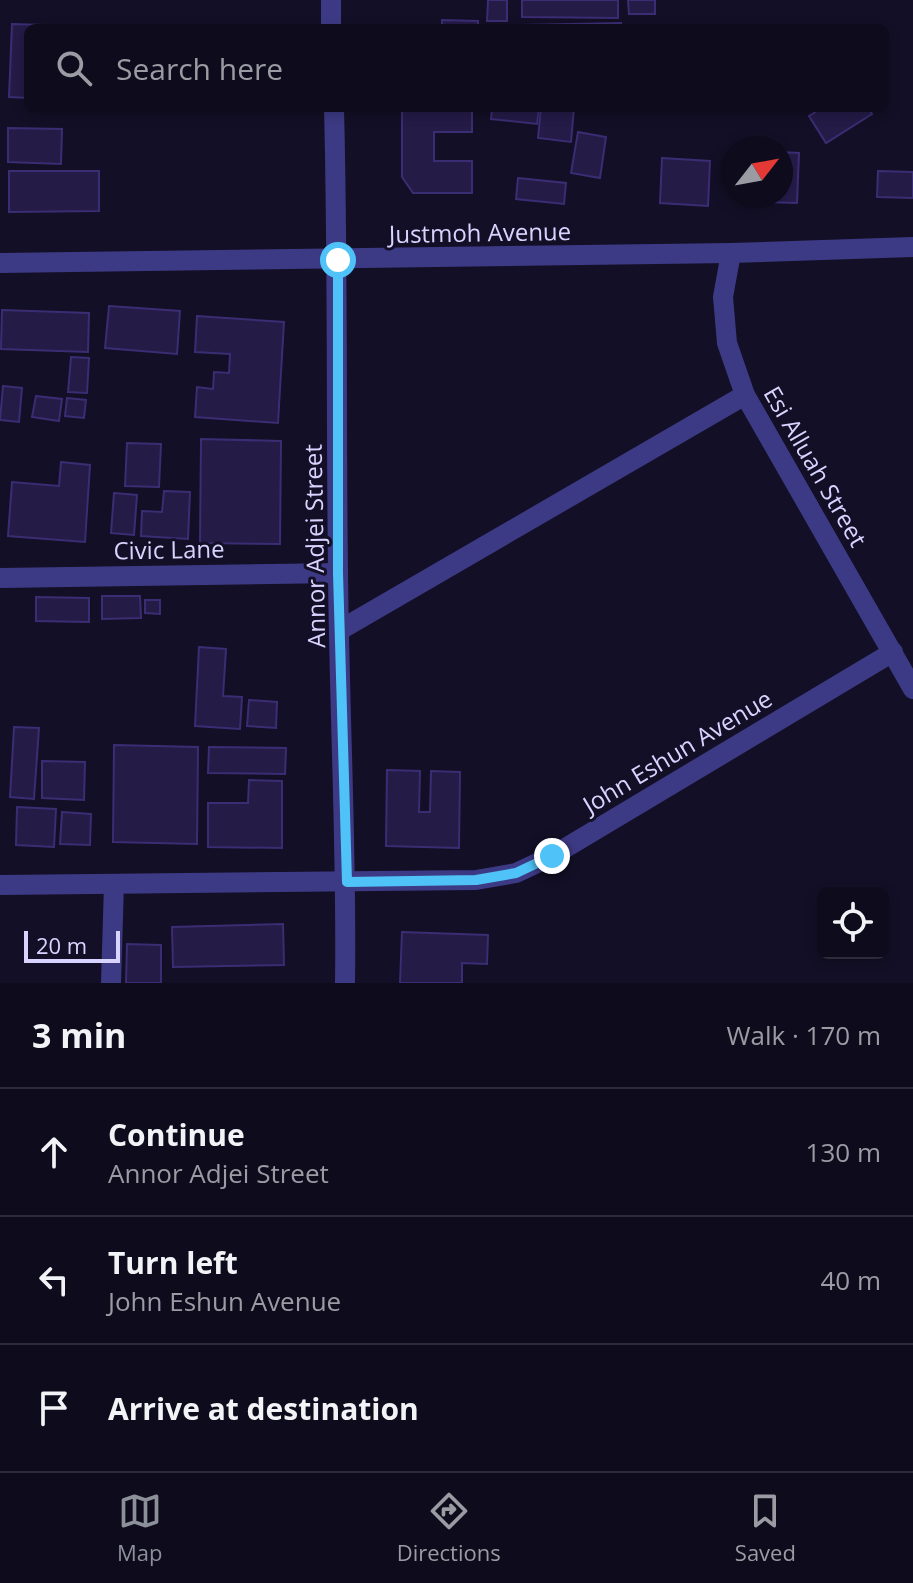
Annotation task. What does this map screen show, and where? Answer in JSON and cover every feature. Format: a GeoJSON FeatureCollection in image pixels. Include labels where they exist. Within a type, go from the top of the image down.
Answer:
{"type":"FeatureCollection","features":[{"type":"Feature","properties":{"kind":"street"},"geometry":{"type":"LineString","coordinates":[[331,0],[331,24]]}},
{"type":"Feature","properties":{"kind":"street","name":"Annor Adjei Street"},"geometry":{"type":"LineString","coordinates":[[334,112],[338,260],[338,573],[347,882],[345,983]]}},
{"type":"Feature","properties":{"kind":"street","name":"Justmoh Avenue"},"geometry":{"type":"LineString","coordinates":[[0,263],[338,260],[913,247]]}},
{"type":"Feature","properties":{"kind":"street","name":"Esi Alluah Street"},"geometry":{"type":"LineString","coordinates":[[731,253],[723,297],[727,343],[745,395],[913,689]]}},
{"type":"Feature","properties":{"kind":"street"},"geometry":{"type":"LineString","coordinates":[[340,630],[745,395]]}},
{"type":"Feature","properties":{"kind":"street","name":"Civic Lane"},"geometry":{"type":"LineString","coordinates":[[0,578],[338,573]]}},
{"type":"Feature","properties":{"kind":"street","name":"John Eshun Avenue"},"geometry":{"type":"LineString","coordinates":[[0,885],[476,880],[516,873],[552,856],[893,652]]}},
{"type":"Feature","properties":{"kind":"street"},"geometry":{"type":"LineString","coordinates":[[111,983],[114,884]]}},
{"type":"Feature","properties":{"kind":"building"},"geometry":{"type":"Polygon","coordinates":[[[488,0],[507,0],[507,21],[487,21],[488,0]]]}},
{"type":"Feature","properties":{"kind":"building"},"geometry":{"type":"Polygon","coordinates":[[[522,0],[618,0],[618,18],[522,17],[522,0]]]}},
{"type":"Feature","properties":{"kind":"building"},"geometry":{"type":"Polygon","coordinates":[[[628,0],[655,0],[655,14],[629,14],[628,0]]]}},
{"type":"Feature","properties":{"kind":"building"},"geometry":{"type":"Polygon","coordinates":[[[442,20],[478,21],[478,24],[442,24],[442,20]]]}},
{"type":"Feature","properties":{"kind":"building"},"geometry":{"type":"Polygon","coordinates":[[[12,24],[24,24],[24,98],[9,97],[12,24]]]}},
{"type":"Feature","properties":{"kind":"building"},"geometry":{"type":"Polygon","coordinates":[[[402,112],[472,112],[472,132],[434,132],[434,161],[472,161],[472,193],[413,193],[402,177],[402,112]]]}},
{"type":"Feature","properties":{"kind":"building"},"geometry":{"type":"Polygon","coordinates":[[[492,112],[538,112],[537,124],[491,119],[492,112]]]}},
{"type":"Feature","properties":{"kind":"building"},"geometry":{"type":"Polygon","coordinates":[[[541,112],[574,112],[571,142],[538,138],[541,112]]]}},
{"type":"Feature","properties":{"kind":"building"},"geometry":{"type":"Polygon","coordinates":[[[816,112],[872,114],[826,143],[809,116],[816,112]]]}},
{"type":"Feature","properties":{"kind":"building"},"geometry":{"type":"Polygon","coordinates":[[[8,128],[62,129],[61,164],[8,162],[8,128]]]}},
{"type":"Feature","properties":{"kind":"building"},"geometry":{"type":"Polygon","coordinates":[[[578,132],[606,137],[600,178],[571,173],[578,132]]]}},
{"type":"Feature","properties":{"kind":"building"},"geometry":{"type":"Polygon","coordinates":[[[793,153],[799,153],[797,203],[793,203],[793,153]]]}},
{"type":"Feature","properties":{"kind":"building"},"geometry":{"type":"Polygon","coordinates":[[[662,158],[710,161],[708,206],[660,203],[662,158]]]}},
{"type":"Feature","properties":{"kind":"building"},"geometry":{"type":"Polygon","coordinates":[[[9,171],[99,171],[99,211],[9,212],[9,171]]]}},
{"type":"Feature","properties":{"kind":"building"},"geometry":{"type":"Polygon","coordinates":[[[878,171],[913,172],[913,198],[877,197],[878,171]]]}},
{"type":"Feature","properties":{"kind":"building"},"geometry":{"type":"Polygon","coordinates":[[[518,178],[566,183],[564,204],[516,199],[518,178]]]}},
{"type":"Feature","properties":{"kind":"building"},"geometry":{"type":"Polygon","coordinates":[[[109,306],[180,311],[177,354],[105,348],[109,306]]]}},
{"type":"Feature","properties":{"kind":"building"},"geometry":{"type":"Polygon","coordinates":[[[2,310],[89,313],[88,352],[1,349],[2,310]]]}},
{"type":"Feature","properties":{"kind":"building"},"geometry":{"type":"Polygon","coordinates":[[[197,316],[284,322],[278,423],[195,417],[197,387],[213,389],[214,372],[229,373],[230,354],[195,352],[197,316]]]}},
{"type":"Feature","properties":{"kind":"building"},"geometry":{"type":"Polygon","coordinates":[[[71,357],[89,358],[87,393],[68,392],[71,357]]]}},
{"type":"Feature","properties":{"kind":"building"},"geometry":{"type":"Polygon","coordinates":[[[3,386],[22,388],[19,422],[0,420],[3,386]]]}},
{"type":"Feature","properties":{"kind":"building"},"geometry":{"type":"Polygon","coordinates":[[[36,396],[62,399],[59,421],[32,417],[36,396]]]}},
{"type":"Feature","properties":{"kind":"building"},"geometry":{"type":"Polygon","coordinates":[[[67,398],[86,400],[84,418],[65,416],[67,398]]]}},
{"type":"Feature","properties":{"kind":"building"},"geometry":{"type":"Polygon","coordinates":[[[201,439],[281,441],[280,544],[200,543],[201,439]]]}},
{"type":"Feature","properties":{"kind":"building"},"geometry":{"type":"Polygon","coordinates":[[[127,443],[161,444],[159,487],[125,486],[127,443]]]}},
{"type":"Feature","properties":{"kind":"building"},"geometry":{"type":"Polygon","coordinates":[[[61,462],[90,465],[85,542],[8,536],[12,482],[59,486],[61,462]]]}},
{"type":"Feature","properties":{"kind":"building"},"geometry":{"type":"Polygon","coordinates":[[[164,491],[190,492],[188,539],[141,536],[142,511],[162,512],[164,491]]]}},
{"type":"Feature","properties":{"kind":"building"},"geometry":{"type":"Polygon","coordinates":[[[114,493],[137,495],[134,535],[111,533],[114,493]]]}},
{"type":"Feature","properties":{"kind":"building"},"geometry":{"type":"Polygon","coordinates":[[[102,596],[140,596],[141,618],[102,619],[102,596]]]}},
{"type":"Feature","properties":{"kind":"building"},"geometry":{"type":"Polygon","coordinates":[[[36,597],[89,598],[89,622],[36,621],[36,597]]]}},
{"type":"Feature","properties":{"kind":"building"},"geometry":{"type":"Polygon","coordinates":[[[145,600],[160,600],[160,614],[145,613],[145,600]]]}},
{"type":"Feature","properties":{"kind":"building"},"geometry":{"type":"Polygon","coordinates":[[[199,647],[226,649],[223,696],[242,697],[240,729],[195,726],[199,647]]]}},
{"type":"Feature","properties":{"kind":"building"},"geometry":{"type":"Polygon","coordinates":[[[249,700],[277,702],[276,728],[247,726],[249,700]]]}},
{"type":"Feature","properties":{"kind":"building"},"geometry":{"type":"Polygon","coordinates":[[[14,727],[39,728],[34,799],[10,797],[14,727]]]}},
{"type":"Feature","properties":{"kind":"building"},"geometry":{"type":"Polygon","coordinates":[[[114,745],[198,747],[197,844],[113,842],[114,745]]]}},
{"type":"Feature","properties":{"kind":"building"},"geometry":{"type":"Polygon","coordinates":[[[209,747],[286,748],[285,774],[208,773],[209,747]]]}},
{"type":"Feature","properties":{"kind":"building"},"geometry":{"type":"Polygon","coordinates":[[[42,761],[85,762],[84,800],[42,798],[42,761]]]}},
{"type":"Feature","properties":{"kind":"building"},"geometry":{"type":"Polygon","coordinates":[[[387,770],[420,771],[419,812],[430,812],[431,771],[460,772],[459,848],[386,846],[387,770]]]}},
{"type":"Feature","properties":{"kind":"building"},"geometry":{"type":"Polygon","coordinates":[[[249,780],[282,781],[282,848],[208,847],[208,803],[248,803],[249,780]]]}},
{"type":"Feature","properties":{"kind":"building"},"geometry":{"type":"Polygon","coordinates":[[[17,807],[56,809],[54,847],[16,845],[17,807]]]}},
{"type":"Feature","properties":{"kind":"building"},"geometry":{"type":"Polygon","coordinates":[[[62,812],[91,814],[90,845],[60,844],[62,812]]]}},
{"type":"Feature","properties":{"kind":"building"},"geometry":{"type":"Polygon","coordinates":[[[283,924],[284,965],[173,967],[172,927],[283,924]]]}},
{"type":"Feature","properties":{"kind":"building"},"geometry":{"type":"Polygon","coordinates":[[[402,932],[488,935],[487,964],[462,963],[462,983],[400,983],[402,932]]]}},
{"type":"Feature","properties":{"kind":"building"},"geometry":{"type":"Polygon","coordinates":[[[127,944],[161,945],[161,983],[126,983],[127,944]]]}},
{"type":"Feature","properties":{"kind":"route"},"geometry":{"type":"LineString","coordinates":[[338,260],[338,573],[347,882],[476,880],[516,873],[552,856]]}}]}
